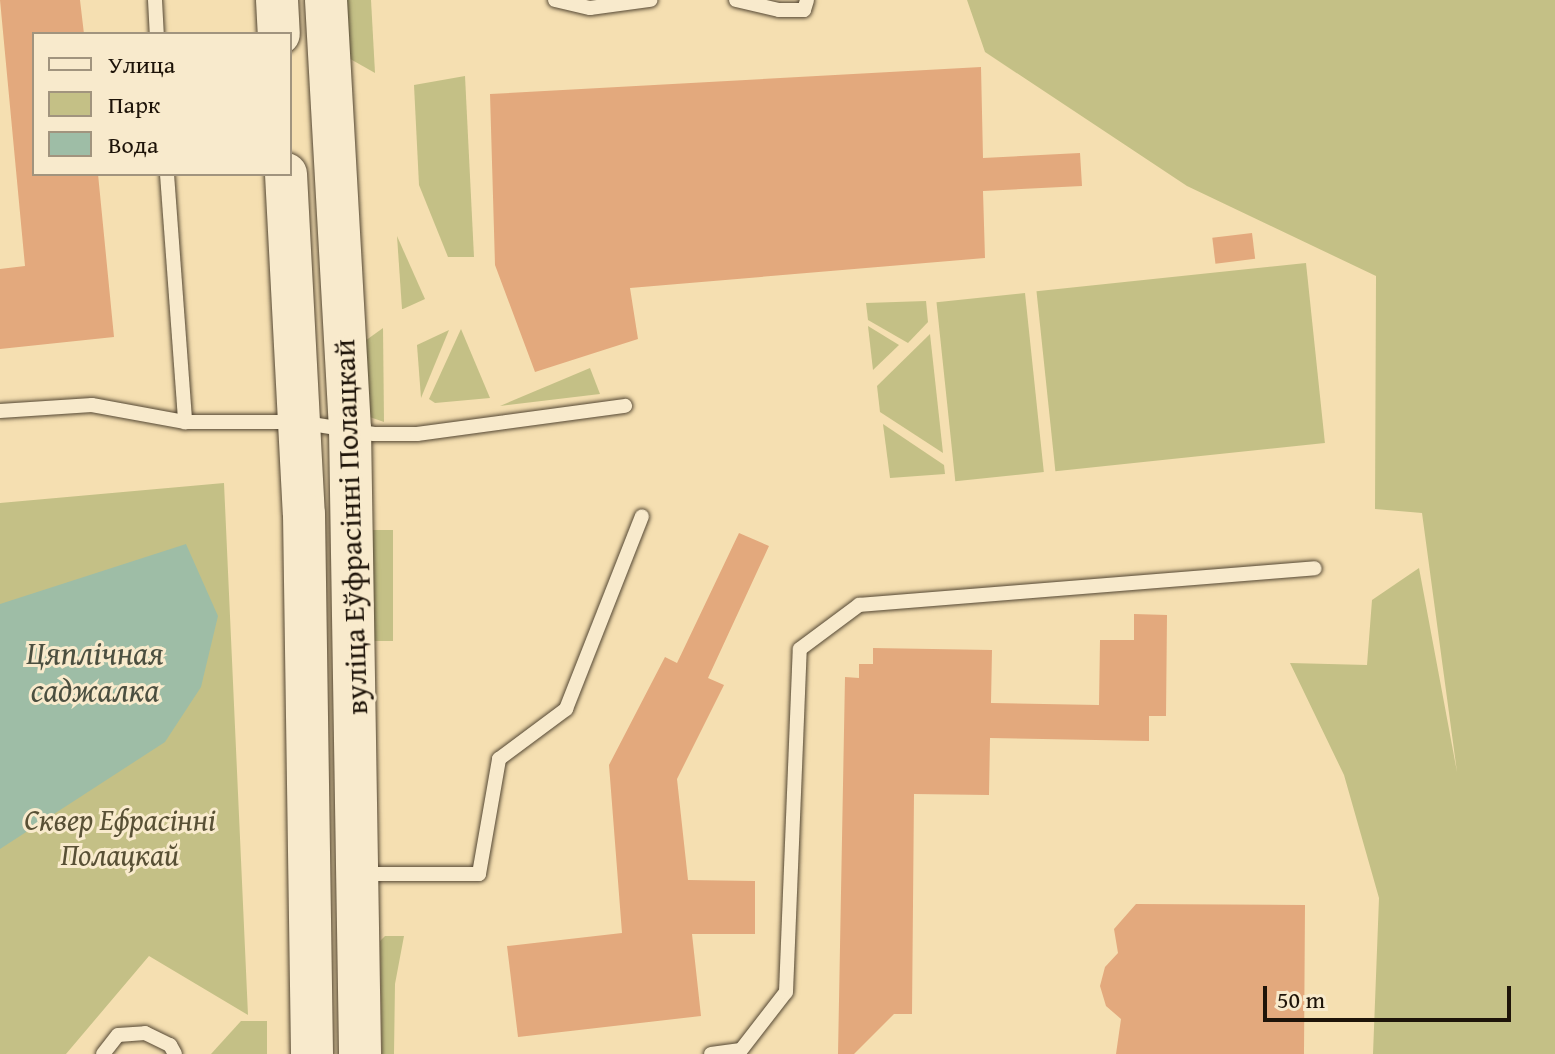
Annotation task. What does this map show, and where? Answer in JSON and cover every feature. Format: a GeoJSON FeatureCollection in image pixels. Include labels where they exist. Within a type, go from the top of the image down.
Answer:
{"type":"FeatureCollection","features":[{"type":"Feature","properties":{"kind":"main road"},"geometry":{"type":"LineString","coordinates":[[277,0],[279,32]]}},
{"type":"Feature","properties":{"kind":"main road","name":"вуліца Еўфрасінні Полацкай"},"geometry":{"type":"LineString","coordinates":[[326,0],[350,429],[360,1054]]}},
{"type":"Feature","properties":{"kind":"main road","name":"вуліца Еўфрасінні Полацкай"},"geometry":{"type":"LineString","coordinates":[[286,176],[299,422],[312,1054]]}},
{"type":"Feature","properties":{"kind":"lane"},"geometry":{"type":"LineString","coordinates":[[155,0],[157,32]]}},
{"type":"Feature","properties":{"kind":"lane"},"geometry":{"type":"LineString","coordinates":[[555,0],[590,8],[650,0]]}},
{"type":"Feature","properties":{"kind":"lane"},"geometry":{"type":"LineString","coordinates":[[736,0],[779,10],[804,10],[807,0]]}},
{"type":"Feature","properties":{"kind":"lane"},"geometry":{"type":"LineString","coordinates":[[167,176],[185,422]]}},
{"type":"Feature","properties":{"kind":"lane"},"geometry":{"type":"LineString","coordinates":[[0,411],[92,405],[185,422],[299,422],[417,434],[625,406]]}},
{"type":"Feature","properties":{"kind":"lane"},"geometry":{"type":"LineString","coordinates":[[358,874],[479,874],[499,759],[566,709],[642,516]]}},
{"type":"Feature","properties":{"kind":"lane"},"geometry":{"type":"LineString","coordinates":[[711,1054],[741,1050],[786,992],[800,649],[859,605],[1315,568]]}},
{"type":"Feature","properties":{"kind":"lane"},"geometry":{"type":"LineString","coordinates":[[103,1054],[118,1035],[145,1033],[170,1045],[175,1054]]}},
{"type":"Feature","properties":{"kind":"green space"},"geometry":{"type":"Polygon","coordinates":[[[341,0],[371,0],[375,73],[345,56],[341,0]]]}},
{"type":"Feature","properties":{"kind":"green space"},"geometry":{"type":"Polygon","coordinates":[[[967,0],[1555,0],[1555,1054],[1373,1054],[1379,898],[1344,775],[1290,663],[1367,665],[1372,600],[1419,568],[1457,772],[1422,513],[1375,509],[1376,276],[1187,186],[985,52],[967,0]]]}},
{"type":"Feature","properties":{"kind":"green space"},"geometry":{"type":"Polygon","coordinates":[[[465,76],[474,257],[448,257],[419,185],[414,85],[465,76]]]}},
{"type":"Feature","properties":{"kind":"green space"},"geometry":{"type":"Polygon","coordinates":[[[397,236],[425,299],[403,309],[402,309],[397,236]]]}},
{"type":"Feature","properties":{"kind":"green space"},"geometry":{"type":"Polygon","coordinates":[[[1306,263],[1325,443],[1055,471],[1036,291],[1306,263]]]}},
{"type":"Feature","properties":{"kind":"green space"},"geometry":{"type":"Polygon","coordinates":[[[1025,293],[1044,472],[955,481],[936,302],[1025,293]]]}},
{"type":"Feature","properties":{"kind":"green space"},"geometry":{"type":"Polygon","coordinates":[[[926,301],[928,322],[908,343],[868,320],[866,303],[926,301]]]}},
{"type":"Feature","properties":{"kind":"green space"},"geometry":{"type":"Polygon","coordinates":[[[868,326],[899,345],[873,370],[868,326]]]}},
{"type":"Feature","properties":{"kind":"green space"},"geometry":{"type":"Polygon","coordinates":[[[383,328],[384,422],[364,415],[358,346],[383,328]]]}},
{"type":"Feature","properties":{"kind":"green space"},"geometry":{"type":"Polygon","coordinates":[[[461,329],[490,398],[435,403],[429,399],[461,329]]]}},
{"type":"Feature","properties":{"kind":"green space"},"geometry":{"type":"Polygon","coordinates":[[[449,330],[421,398],[417,345],[449,330]]]}},
{"type":"Feature","properties":{"kind":"green space"},"geometry":{"type":"Polygon","coordinates":[[[930,334],[943,453],[880,412],[877,386],[930,334]]]}},
{"type":"Feature","properties":{"kind":"green space"},"geometry":{"type":"Polygon","coordinates":[[[590,368],[600,394],[500,406],[590,368]]]}},
{"type":"Feature","properties":{"kind":"green space"},"geometry":{"type":"Polygon","coordinates":[[[883,424],[944,465],[945,474],[890,478],[883,424]]]}},
{"type":"Feature","properties":{"kind":"green space","name":"Сквер Ефрасінні Полацкай"},"geometry":{"type":"Polygon","coordinates":[[[224,483],[248,1015],[149,956],[66,1054],[0,1054],[0,503],[224,483]]]}},
{"type":"Feature","properties":{"kind":"green space"},"geometry":{"type":"Polygon","coordinates":[[[370,530],[393,530],[393,641],[370,641],[370,530]]]}},
{"type":"Feature","properties":{"kind":"green space"},"geometry":{"type":"Polygon","coordinates":[[[385,936],[404,936],[395,984],[394,1054],[382,1054],[380,941],[385,936]]]}},
{"type":"Feature","properties":{"kind":"green space"},"geometry":{"type":"Polygon","coordinates":[[[241,1021],[267,1021],[267,1054],[211,1054],[241,1021]]]}},
{"type":"Feature","properties":{"kind":"water","name":"Цяплічная саджалка"},"geometry":{"type":"Polygon","coordinates":[[[186,544],[218,616],[201,687],[165,742],[0,849],[0,604],[186,544]]]}},
{"type":"Feature","properties":{"kind":"building"},"geometry":{"type":"Polygon","coordinates":[[[0,0],[80,0],[84,32],[32,32],[32,176],[98,176],[114,337],[0,349],[0,269],[25,266],[0,0]]]}},
{"type":"Feature","properties":{"kind":"building"},"geometry":{"type":"Polygon","coordinates":[[[981,67],[983,158],[1080,153],[1082,186],[983,191],[985,258],[630,288],[638,339],[535,372],[495,265],[490,94],[981,67]]]}},
{"type":"Feature","properties":{"kind":"building"},"geometry":{"type":"Polygon","coordinates":[[[1252,233],[1255,259],[1215,264],[1212,238],[1252,233]]]}},
{"type":"Feature","properties":{"kind":"building"},"geometry":{"type":"Polygon","coordinates":[[[739,533],[769,546],[708,678],[724,685],[677,779],[688,880],[755,881],[755,934],[692,934],[701,1016],[518,1037],[507,946],[622,933],[609,765],[665,657],[677,663],[739,533]]]}},
{"type":"Feature","properties":{"kind":"building"},"geometry":{"type":"Polygon","coordinates":[[[1134,614],[1167,615],[1166,716],[1149,716],[1149,741],[990,738],[989,795],[914,794],[912,1014],[894,1014],[854,1054],[838,1054],[845,677],[859,678],[859,664],[873,664],[873,648],[992,650],[991,703],[1099,705],[1100,640],[1134,640],[1134,614]]]}},
{"type":"Feature","properties":{"kind":"building"},"geometry":{"type":"Polygon","coordinates":[[[1136,904],[1305,905],[1304,1054],[1116,1054],[1121,1019],[1106,1006],[1100,986],[1105,967],[1118,953],[1114,929],[1136,904]]]}}]}
